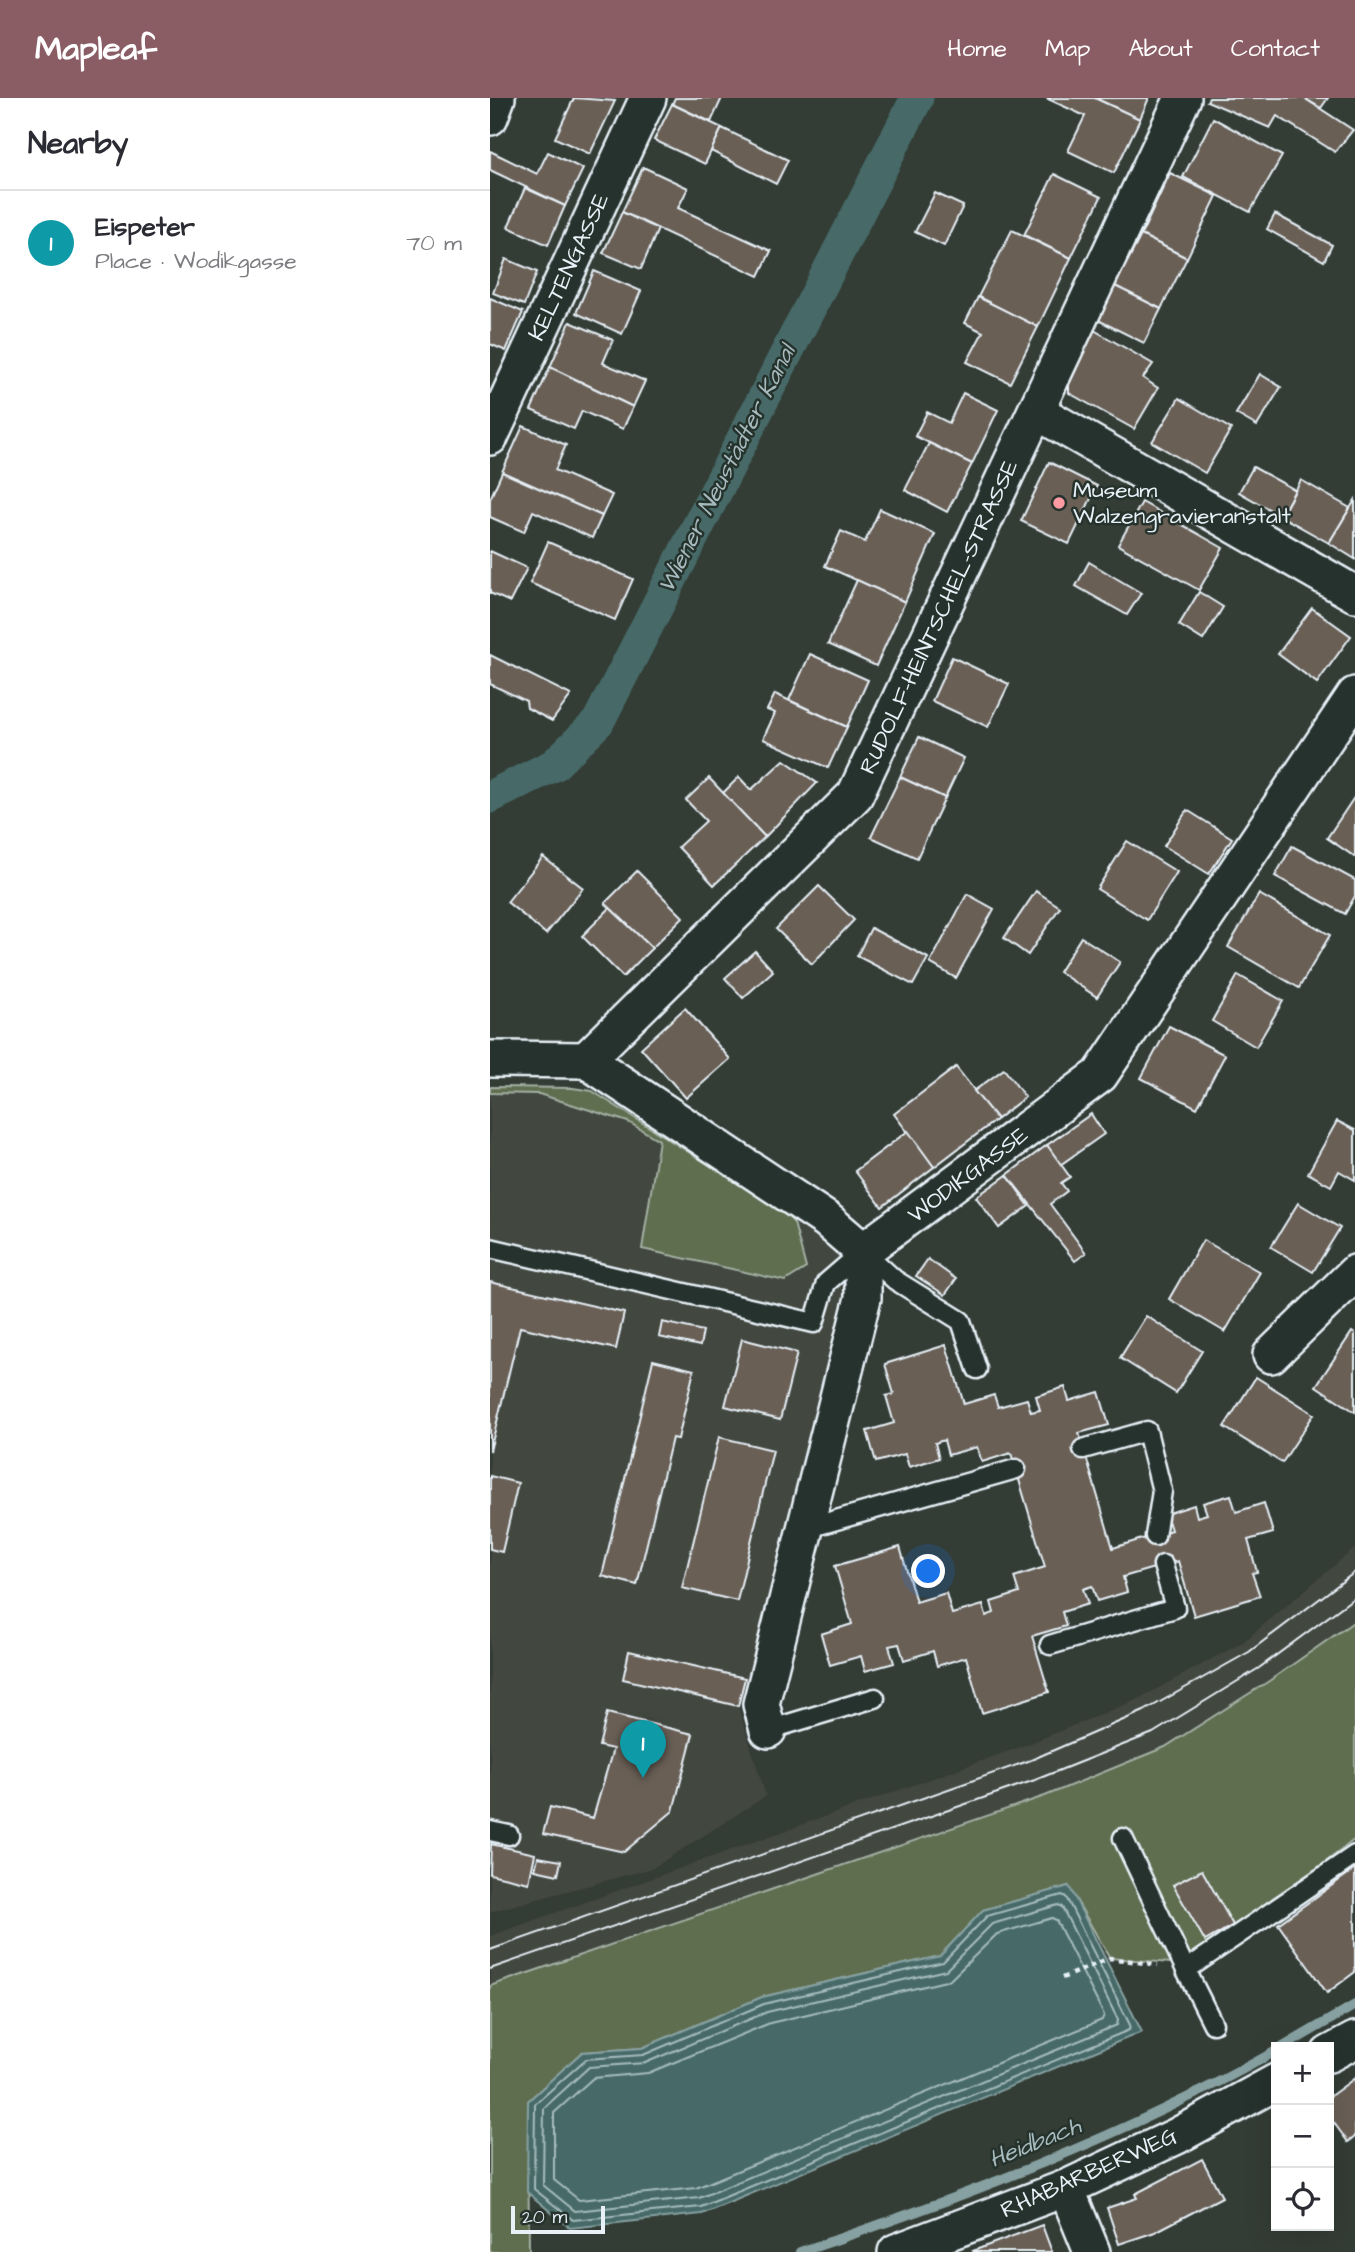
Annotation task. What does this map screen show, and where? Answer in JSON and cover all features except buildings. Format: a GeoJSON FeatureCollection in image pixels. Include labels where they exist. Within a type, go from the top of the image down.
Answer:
{"type":"FeatureCollection","features":[{"type":"Feature","properties":{"kind":"street"},"geometry":{"type":"LineString","coordinates":[[490,117],[496,98]]}},
{"type":"Feature","properties":{"kind":"street","name":"RUDOLF-HEINTSCHEL-STRASSE"},"geometry":{"type":"LineString","coordinates":[[586,1060],[855,795],[1183,98]]}},
{"type":"Feature","properties":{"kind":"street","name":"KELTENGASSE"},"geometry":{"type":"LineString","coordinates":[[490,436],[641,100]]}},
{"type":"Feature","properties":{"kind":"street"},"geometry":{"type":"LineString","coordinates":[[1036,411],[1355,594]]}},
{"type":"Feature","properties":{"kind":"street","name":"WODIKGASSE"},"geometry":{"type":"LineString","coordinates":[[863,1251],[1101,1076],[1355,695]]}},
{"type":"Feature","properties":{"kind":"street"},"geometry":{"type":"LineString","coordinates":[[490,1059],[586,1060],[827,1220],[863,1251],[863,1298],[761,1704],[768,1730]]}},
{"type":"Feature","properties":{"kind":"street"},"geometry":{"type":"LineString","coordinates":[[1271,1355],[1355,1273]]}},
{"type":"Feature","properties":{"kind":"street"},"geometry":{"type":"LineString","coordinates":[[1334,2051],[1355,2040]]}},
{"type":"Feature","properties":{"kind":"street","name":"RHABARBERWEG"},"geometry":{"type":"LineString","coordinates":[[896,2252],[1066,2188],[1177,2136],[1271,2085]]}},
{"type":"Feature","properties":{"kind":"street"},"geometry":{"type":"LineString","coordinates":[[1066,2188],[1092,2252]]}},
{"type":"Feature","properties":{"kind":"lane"},"geometry":{"type":"LineString","coordinates":[[490,1248],[814,1323],[826,1283],[863,1251],[895,1280],[961,1321],[976,1369]]}},
{"type":"Feature","properties":{"kind":"lane"},"geometry":{"type":"LineString","coordinates":[[1083,1449],[1147,1431],[1162,1491],[1155,1536]]}},
{"type":"Feature","properties":{"kind":"lane"},"geometry":{"type":"LineString","coordinates":[[807,1528],[1016,1469]]}},
{"type":"Feature","properties":{"kind":"lane"},"geometry":{"type":"LineString","coordinates":[[1050,1645],[1175,1608],[1163,1565]]}},
{"type":"Feature","properties":{"kind":"lane"},"geometry":{"type":"LineString","coordinates":[[768,1730],[875,1698]]}},
{"type":"Feature","properties":{"kind":"lane"},"geometry":{"type":"LineString","coordinates":[[490,1831],[509,1835]]}},
{"type":"Feature","properties":{"kind":"lane"},"geometry":{"type":"LineString","coordinates":[[1122,1838],[1213,2024]]}},
{"type":"Feature","properties":{"kind":"lane"},"geometry":{"type":"LineString","coordinates":[[1186,1970],[1355,1855]]}},
{"type":"Feature","properties":{"kind":"path"},"geometry":{"type":"LineString","coordinates":[[1062,1978],[1110,1958],[1186,1970]]}},
{"type":"Feature","properties":{"kind":"shaded area"},"geometry":{"type":"Polygon","coordinates":[[[490,1088],[573,1088],[863,1251],[863,1298],[749,1678],[738,1706],[766,1796],[653,1868],[490,1912],[490,1088]]]}},
{"type":"Feature","properties":{"kind":"shaded area"},"geometry":{"type":"Polygon","coordinates":[[[1355,1548],[1355,1621],[1269,1681],[1165,1747],[1045,1796],[490,1986],[490,1936],[1028,1744],[1138,1699],[1243,1642],[1355,1548]]]}},
{"type":"Feature","properties":{"kind":"green space"},"geometry":{"type":"Polygon","coordinates":[[[490,1087],[573,1088],[592,1091],[785,1213],[794,1223],[806,1268],[785,1281],[642,1249],[659,1140],[628,1122],[539,1094],[490,1093],[490,1087]]]}},
{"type":"Feature","properties":{"kind":"green space"},"geometry":{"type":"Polygon","coordinates":[[[1355,1621],[1355,1839],[1195,1965],[1110,1958],[1068,1886],[983,1910],[940,1956],[762,1997],[642,2048],[582,2052],[528,2101],[529,2252],[490,2252],[490,1986],[1045,1796],[1165,1747],[1269,1681],[1355,1621]]]}},
{"type":"Feature","properties":{"kind":"water"},"geometry":{"type":"Polygon","coordinates":[[[1069,1886],[1142,2032],[702,2214],[570,2228],[527,2192],[528,2101],[582,2052],[642,2048],[762,1997],[940,1956],[983,1910],[1069,1886]]]}},
{"type":"Feature","properties":{"kind":"waterway","name":"Wiener Neustädter Kanal"},"geometry":{"type":"LineString","coordinates":[[490,797],[554,765],[598,722],[917,98]]}},
{"type":"Feature","properties":{"kind":"waterway","name":"Heidbach"},"geometry":{"type":"LineString","coordinates":[[1292,2042],[1355,2005]]}},
{"type":"Feature","properties":{"kind":"waterway","name":"Heidbach"},"geometry":{"type":"LineString","coordinates":[[800,2252],[1043,2163],[1161,2111],[1271,2054]]}},
{"type":"Feature","properties":{"kind":"tram line"},"geometry":{"type":"LineString","coordinates":[[490,1950],[1031,1760],[1144,1711],[1249,1652],[1355,1572]]}},
{"type":"Feature","properties":{"kind":"tram line"},"geometry":{"type":"LineString","coordinates":[[490,1969],[1035,1780],[1153,1733],[1259,1668],[1355,1597]]}},
{"type":"Feature","properties":{"kind":"place","name":"Museum Walzengravieranstalt"},"geometry":{"type":"Point","coordinates":[1059,503]}},
{"type":"Feature","properties":{"kind":"place","name":"Eispeter"},"geometry":{"type":"Point","coordinates":[643,1778]}}]}
